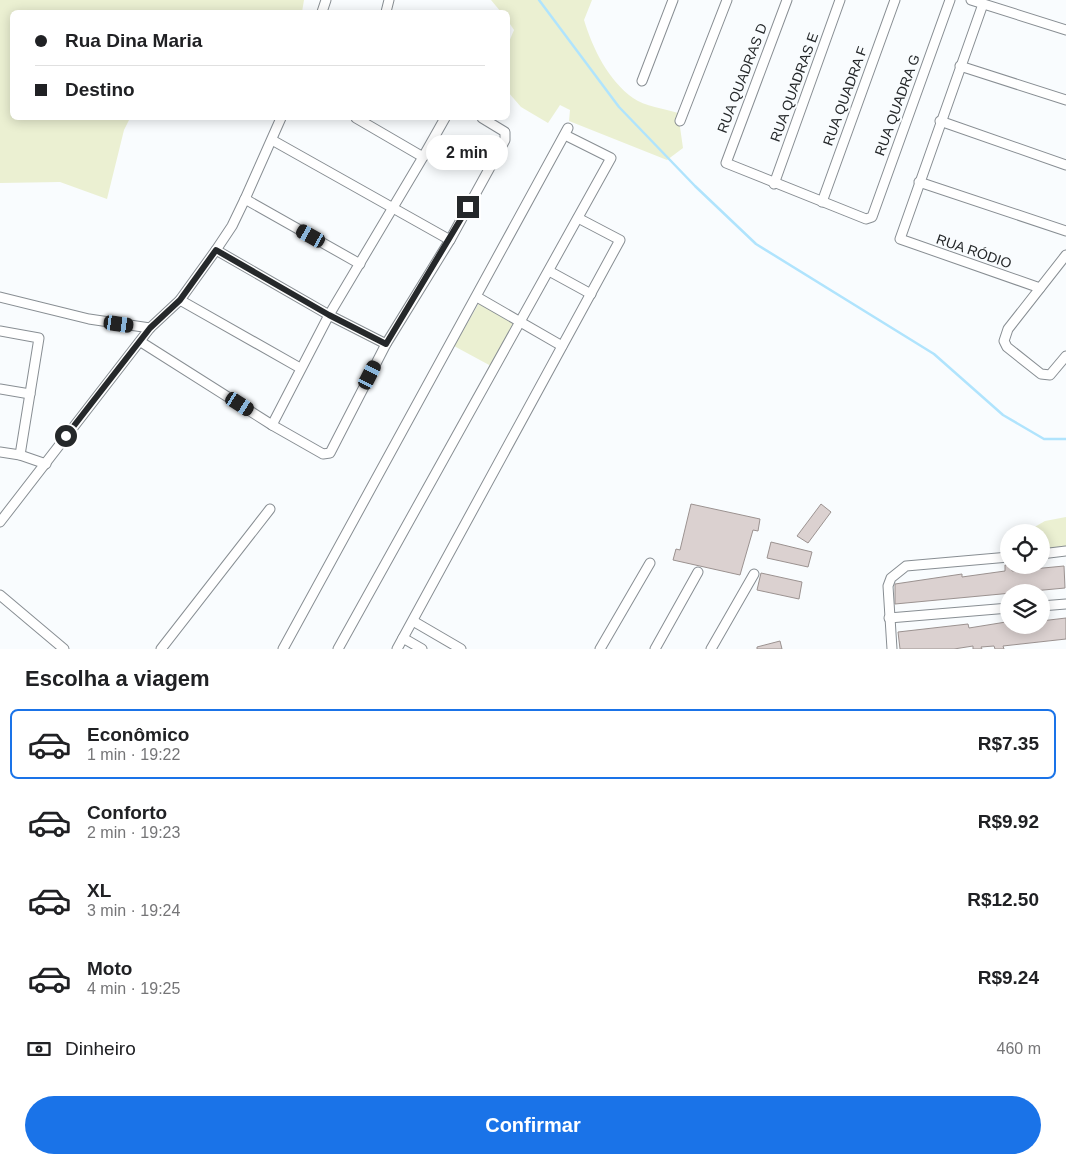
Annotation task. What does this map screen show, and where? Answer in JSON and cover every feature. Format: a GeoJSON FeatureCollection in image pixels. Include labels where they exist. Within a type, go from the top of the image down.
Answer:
{"type":"FeatureCollection","features":[{"type":"Feature","properties":{"kind":"street"},"geometry":{"type":"LineString","coordinates":[[642,81],[673,0]]}},
{"type":"Feature","properties":{"kind":"street"},"geometry":{"type":"LineString","coordinates":[[680,121],[727,0]]}},
{"type":"Feature","properties":{"kind":"street","name":"RUA QUADRAS D"},"geometry":{"type":"LineString","coordinates":[[774,184],[728,165],[726,160],[787,0]]}},
{"type":"Feature","properties":{"kind":"street","name":"RUA QUADRAS E"},"geometry":{"type":"LineString","coordinates":[[774,184],[840,0]]}},
{"type":"Feature","properties":{"kind":"street","name":"RUA QUADRA F"},"geometry":{"type":"LineString","coordinates":[[822,202],[895,0]]}},
{"type":"Feature","properties":{"kind":"street","name":"RUA QUADRA G"},"geometry":{"type":"LineString","coordinates":[[822,202],[870,219],[950,0]]}},
{"type":"Feature","properties":{"kind":"street"},"geometry":{"type":"LineString","coordinates":[[970,0],[1066,30]]}},
{"type":"Feature","properties":{"kind":"street"},"geometry":{"type":"LineString","coordinates":[[983,4],[919,182],[1066,231]]}},
{"type":"Feature","properties":{"kind":"street"},"geometry":{"type":"LineString","coordinates":[[960,66],[1066,100]]}},
{"type":"Feature","properties":{"kind":"street"},"geometry":{"type":"LineString","coordinates":[[2,516],[46,464],[150,328],[180,300],[216,250],[232,226],[280,120]]}},
{"type":"Feature","properties":{"kind":"street"},"geometry":{"type":"LineString","coordinates":[[359,120],[423,157]]}},
{"type":"Feature","properties":{"kind":"street"},"geometry":{"type":"LineString","coordinates":[[272,425],[329,315],[444,120]]}},
{"type":"Feature","properties":{"kind":"street"},"geometry":{"type":"LineString","coordinates":[[141,342],[272,425],[323,454],[330,453],[386,344],[450,240],[505,140],[505,132],[485,120]]}},
{"type":"Feature","properties":{"kind":"street"},"geometry":{"type":"LineString","coordinates":[[940,121],[1066,165]]}},
{"type":"Feature","properties":{"kind":"street"},"geometry":{"type":"LineString","coordinates":[[282,649],[567,131],[611,158],[338,649]]}},
{"type":"Feature","properties":{"kind":"street"},"geometry":{"type":"LineString","coordinates":[[272,140],[450,240]]}},
{"type":"Feature","properties":{"kind":"street","name":"RUA RÓDIO"},"geometry":{"type":"LineString","coordinates":[[919,182],[900,239],[1040,288]]}},
{"type":"Feature","properties":{"kind":"street"},"geometry":{"type":"LineString","coordinates":[[774,184],[822,202]]}},
{"type":"Feature","properties":{"kind":"street"},"geometry":{"type":"LineString","coordinates":[[245,199],[360,264]]}},
{"type":"Feature","properties":{"kind":"street"},"geometry":{"type":"LineString","coordinates":[[397,649],[620,240],[578,218]]}},
{"type":"Feature","properties":{"kind":"street"},"geometry":{"type":"LineString","coordinates":[[216,250],[329,315],[386,344]]}},
{"type":"Feature","properties":{"kind":"street"},"geometry":{"type":"LineString","coordinates":[[1066,255],[1005,335],[1007,347],[1041,374],[1050,375],[1066,356]]}},
{"type":"Feature","properties":{"kind":"street"},"geometry":{"type":"LineString","coordinates":[[549,271],[591,294]]}},
{"type":"Feature","properties":{"kind":"street"},"geometry":{"type":"LineString","coordinates":[[0,297],[89,319],[150,328]]}},
{"type":"Feature","properties":{"kind":"street"},"geometry":{"type":"LineString","coordinates":[[477,297],[562,346]]}},
{"type":"Feature","properties":{"kind":"street"},"geometry":{"type":"LineString","coordinates":[[180,300],[300,368]]}},
{"type":"Feature","properties":{"kind":"street"},"geometry":{"type":"LineString","coordinates":[[0,332],[39,338],[20,455]]}},
{"type":"Feature","properties":{"kind":"street"},"geometry":{"type":"LineString","coordinates":[[0,390],[30,394]]}},
{"type":"Feature","properties":{"kind":"street"},"geometry":{"type":"LineString","coordinates":[[0,452],[20,455],[46,464]]}},
{"type":"Feature","properties":{"kind":"street"},"geometry":{"type":"LineString","coordinates":[[161,649],[270,509]]}},
{"type":"Feature","properties":{"kind":"street"},"geometry":{"type":"LineString","coordinates":[[1050,553],[1066,551]]}},
{"type":"Feature","properties":{"kind":"street"},"geometry":{"type":"LineString","coordinates":[[892,649],[888,586],[891,578],[906,566],[1000,558]]}},
{"type":"Feature","properties":{"kind":"street"},"geometry":{"type":"LineString","coordinates":[[600,649],[650,563]]}},
{"type":"Feature","properties":{"kind":"street"},"geometry":{"type":"LineString","coordinates":[[655,649],[698,572]]}},
{"type":"Feature","properties":{"kind":"street"},"geometry":{"type":"LineString","coordinates":[[711,649],[754,574]]}},
{"type":"Feature","properties":{"kind":"street"},"geometry":{"type":"LineString","coordinates":[[0,595],[64,649]]}},
{"type":"Feature","properties":{"kind":"street"},"geometry":{"type":"LineString","coordinates":[[1050,605],[1066,604]]}},
{"type":"Feature","properties":{"kind":"street"},"geometry":{"type":"LineString","coordinates":[[889,618],[1000,609]]}},
{"type":"Feature","properties":{"kind":"street"},"geometry":{"type":"LineString","coordinates":[[413,621],[461,649]]}},
{"type":"Feature","properties":{"kind":"street"},"geometry":{"type":"LineString","coordinates":[[403,638],[422,649]]}},
{"type":"Feature","properties":{"kind":"green space"},"geometry":{"type":"Polygon","coordinates":[[[0,0],[304,0],[302,10],[10,10],[10,120],[129,120],[124,130],[107,199],[60,182],[0,183],[0,0]]]}},
{"type":"Feature","properties":{"kind":"green space"},"geometry":{"type":"Polygon","coordinates":[[[491,0],[592,0],[584,20],[602,63],[616,82],[633,98],[649,105],[678,113],[683,148],[667,160],[569,121],[570,110],[560,105],[548,123],[521,107],[510,94],[510,39],[514,30],[510,24],[510,10],[499,10],[491,0]]]}},
{"type":"Feature","properties":{"kind":"green space"},"geometry":{"type":"Polygon","coordinates":[[[479,303],[515,323],[491,366],[454,346],[479,303]]]}},
{"type":"Feature","properties":{"kind":"green space"},"geometry":{"type":"Polygon","coordinates":[[[1066,517],[1066,549],[1050,550],[1050,524],[1040,524],[1045,521],[1066,517]]]}},
{"type":"Feature","properties":{"kind":"building"},"geometry":{"type":"Polygon","coordinates":[[[691,504],[760,519],[758,531],[753,530],[740,575],[673,560],[676,549],[680,550],[691,504]]]}},
{"type":"Feature","properties":{"kind":"building"},"geometry":{"type":"Polygon","coordinates":[[[821,504],[831,512],[808,543],[797,536],[821,504]]]}},
{"type":"Feature","properties":{"kind":"building"},"geometry":{"type":"Polygon","coordinates":[[[771,542],[812,552],[808,567],[767,558],[771,542]]]}},
{"type":"Feature","properties":{"kind":"building"},"geometry":{"type":"Polygon","coordinates":[[[1064,566],[1065,588],[1050,589],[1050,584],[1000,584],[1000,594],[895,604],[895,584],[962,574],[962,577],[1000,572],[1000,574],[1050,574],[1050,567],[1064,566]]]}},
{"type":"Feature","properties":{"kind":"building"},"geometry":{"type":"Polygon","coordinates":[[[761,573],[802,582],[799,599],[757,590],[761,573]]]}},
{"type":"Feature","properties":{"kind":"building"},"geometry":{"type":"Polygon","coordinates":[[[1066,618],[1066,639],[1003,646],[1004,649],[995,649],[994,646],[973,649],[973,646],[954,649],[900,649],[898,632],[968,624],[969,628],[1000,623],[1000,634],[1050,634],[1050,620],[1066,618]]]}},
{"type":"Feature","properties":{"kind":"building"},"geometry":{"type":"Polygon","coordinates":[[[780,641],[782,649],[757,649],[757,647],[780,641]]]}},
{"type":"Feature","properties":{"kind":"waterway"},"geometry":{"type":"LineString","coordinates":[[539,0],[619,107],[695,186],[756,244],[934,354],[1003,415],[1044,439],[1066,439]]}},
{"type":"Feature","properties":{"kind":"route"},"geometry":{"type":"LineString","coordinates":[[66,436],[150,328],[180,300],[216,250],[329,315],[386,344],[450,240],[468,207]]}}]}
